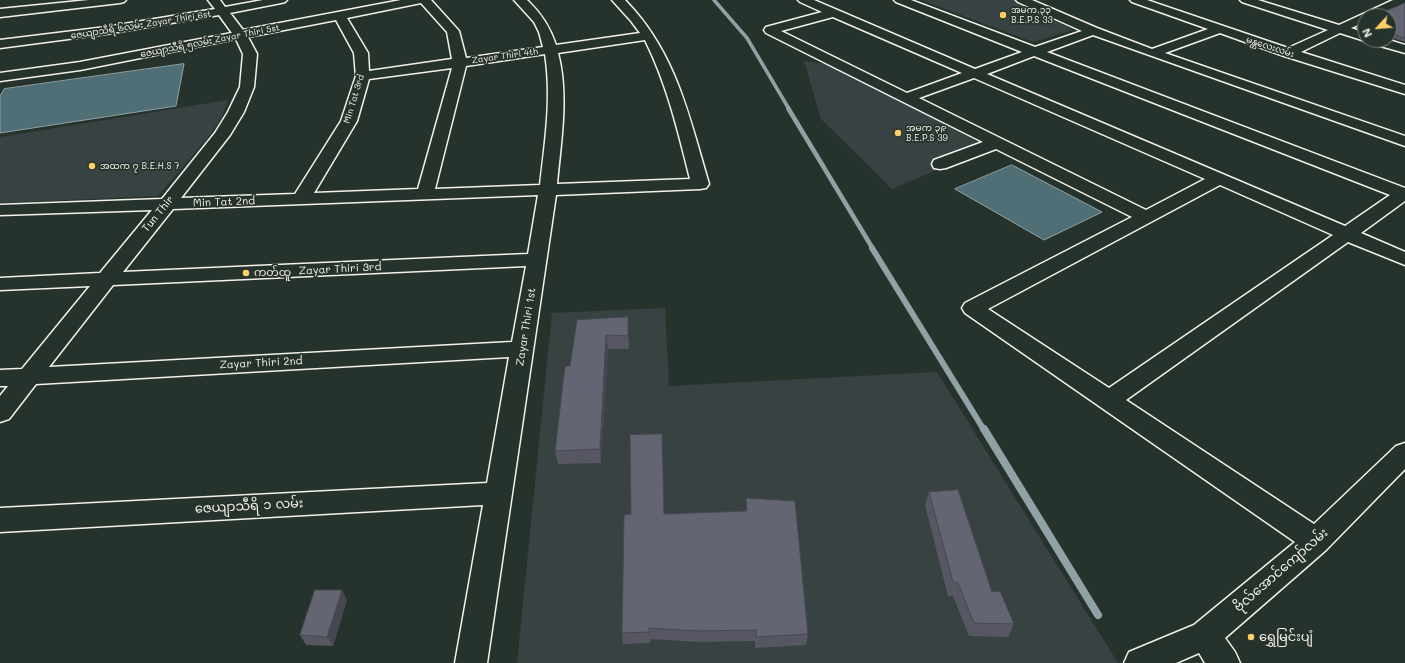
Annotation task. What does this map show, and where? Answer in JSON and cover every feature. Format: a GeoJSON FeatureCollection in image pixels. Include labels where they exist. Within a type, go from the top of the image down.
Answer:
{"type":"FeatureCollection","features":[{"type":"Feature","properties":{"kind":"street"},"geometry":{"type":"LineString","coordinates":[[0,13],[120,0]]}},
{"type":"Feature","properties":{"kind":"street","name":"ဇေယျာသီရိ ၆လမ်း Zayar Thiri 6st"},"geometry":{"type":"LineString","coordinates":[[0,44],[150,25],[218,6],[281,0]]}},
{"type":"Feature","properties":{"kind":"street","name":"ဇေယျာသီရိ ၅လမ်း Zayar Thiri 5st"},"geometry":{"type":"LineString","coordinates":[[0,77],[80,66],[241,36],[419,0]]}},
{"type":"Feature","properties":{"kind":"street"},"geometry":{"type":"LineString","coordinates":[[425,0],[453,31],[460,62],[450,105],[425,194]]}},
{"type":"Feature","properties":{"kind":"street","name":"Zayar Thiri 1st"},"geometry":{"type":"LineString","coordinates":[[470,663],[548,190],[556,112],[553,66],[547,36],[530,8],[520,0]]}},
{"type":"Feature","properties":{"kind":"street"},"geometry":{"type":"LineString","coordinates":[[618,0],[626,7],[648,36]]}},
{"type":"Feature","properties":{"kind":"street"},"geometry":{"type":"LineString","coordinates":[[804,0],[1405,259]]}},
{"type":"Feature","properties":{"kind":"street"},"geometry":{"type":"LineString","coordinates":[[900,0],[1404,194]]}},
{"type":"Feature","properties":{"kind":"street"},"geometry":{"type":"LineString","coordinates":[[1022,0],[1093,32],[1405,141]]}},
{"type":"Feature","properties":{"kind":"street","name":"မန္တလေးလမ်း"},"geometry":{"type":"LineString","coordinates":[[1136,0],[1218,30],[1405,90]]}},
{"type":"Feature","properties":{"kind":"street"},"geometry":{"type":"LineString","coordinates":[[1246,0],[1357,35]]}},
{"type":"Feature","properties":{"kind":"street"},"geometry":{"type":"LineString","coordinates":[[1385,8],[1402,0]]}},
{"type":"Feature","properties":{"kind":"street","name":"Tun Thir"},"geometry":{"type":"LineString","coordinates":[[0,413],[222,135],[236,112],[246,87],[250,54],[241,36],[218,6]]}},
{"type":"Feature","properties":{"kind":"street"},"geometry":{"type":"LineString","coordinates":[[0,24],[18,11]]}},
{"type":"Feature","properties":{"kind":"street"},"geometry":{"type":"LineString","coordinates":[[833,13],[770,30],[1146,217]]}},
{"type":"Feature","properties":{"kind":"street","name":"Min Tat 3rd"},"geometry":{"type":"LineString","coordinates":[[301,199],[349,121],[363,76],[361,52],[340,16]]}},
{"type":"Feature","properties":{"kind":"street"},"geometry":{"type":"LineString","coordinates":[[1289,53],[1357,22]]}},
{"type":"Feature","properties":{"kind":"street"},"geometry":{"type":"LineString","coordinates":[[1152,53],[1218,30]]}},
{"type":"Feature","properties":{"kind":"street"},"geometry":{"type":"LineString","coordinates":[[906,98],[1093,32]]}},
{"type":"Feature","properties":{"kind":"street","name":"Zayar Thiri 4th"},"geometry":{"type":"LineString","coordinates":[[363,76],[648,36]]}},
{"type":"Feature","properties":{"kind":"street","name":"Min Tat 2nd"},"geometry":{"type":"LineString","coordinates":[[0,210],[700,184],[670,82],[663,63],[648,36]]}},
{"type":"Feature","properties":{"kind":"street"},"geometry":{"type":"LineString","coordinates":[[940,164],[996,143]]}},
{"type":"Feature","properties":{"kind":"street"},"geometry":{"type":"LineString","coordinates":[[1219,179],[973,308],[1316,541]]}},
{"type":"Feature","properties":{"kind":"street"},"geometry":{"type":"LineString","coordinates":[[1109,400],[1404,194]]}},
{"type":"Feature","properties":{"kind":"street","name":"Zayar Thiri 3rd"},"geometry":{"type":"LineString","coordinates":[[0,284],[537,260]]}},
{"type":"Feature","properties":{"kind":"street","name":"Zayar Thiri 2nd"},"geometry":{"type":"LineString","coordinates":[[0,378],[522,349]]}},
{"type":"Feature","properties":{"kind":"street","name":"ဗိုလ်အောင်ကျော်လမ်း"},"geometry":{"type":"LineString","coordinates":[[1140,663],[1205,635],[1316,541],[1405,453]]}},
{"type":"Feature","properties":{"kind":"street","name":"ဇေယျာသီရိ ၁ လမ်း"},"geometry":{"type":"LineString","coordinates":[[0,520],[499,493]]}},
{"type":"Feature","properties":{"kind":"street"},"geometry":{"type":"LineString","coordinates":[[1205,635],[1224,663]]}},
{"type":"Feature","properties":{"kind":"shaded area","name":"အမက ၃၃ B.E.P.S 33"},"geometry":{"type":"Polygon","coordinates":[[[921,0],[1015,0],[1073,30],[1033,42],[921,0]]]}},
{"type":"Feature","properties":{"kind":"shaded area","name":"အမက ၃၉ B.E.P.S 39"},"geometry":{"type":"Polygon","coordinates":[[[804,61],[839,66],[988,148],[892,189],[821,119],[804,61]]]}},
{"type":"Feature","properties":{"kind":"shaded area","name":"အထက ၇ B.E.H.S 7"},"geometry":{"type":"Polygon","coordinates":[[[228,100],[222,116],[210,135],[158,196],[0,203],[0,137],[228,100]]]}},
{"type":"Feature","properties":{"kind":"shaded area"},"geometry":{"type":"Polygon","coordinates":[[[665,308],[669,386],[937,372],[1118,663],[517,663],[552,313],[665,308]]]}},
{"type":"Feature","properties":{"kind":"water"},"geometry":{"type":"Polygon","coordinates":[[[184,64],[176,106],[0,133],[0,96],[4,89],[184,64]]]}},
{"type":"Feature","properties":{"kind":"water"},"geometry":{"type":"Polygon","coordinates":[[[1012,165],[1102,212],[1044,240],[955,189],[1012,165]]]}},
{"type":"Feature","properties":{"kind":"building"},"geometry":{"type":"Polygon","coordinates":[[[1405,4],[1405,38],[1397,36],[1397,8],[1394,8],[1405,4]]]}},
{"type":"Feature","properties":{"kind":"building"},"geometry":{"type":"Polygon","coordinates":[[[628,317],[628,336],[606,335],[600,449],[555,451],[565,366],[570,366],[577,320],[628,317]]]}},
{"type":"Feature","properties":{"kind":"building"},"geometry":{"type":"Polygon","coordinates":[[[662,434],[664,514],[747,511],[746,498],[795,501],[808,634],[756,637],[756,630],[698,631],[649,628],[649,632],[622,633],[624,515],[631,514],[630,435],[662,434]]]}},
{"type":"Feature","properties":{"kind":"building"},"geometry":{"type":"Polygon","coordinates":[[[958,490],[992,592],[1000,591],[1014,624],[974,623],[958,583],[953,582],[929,492],[958,490]]]}},
{"type":"Feature","properties":{"kind":"building"},"geometry":{"type":"Polygon","coordinates":[[[315,590],[342,590],[327,637],[300,635],[315,590]]]}},
{"type":"Feature","properties":{"kind":"waterway"},"geometry":{"type":"LineString","coordinates":[[714,0],[747,38],[789,109]]}},
{"type":"Feature","properties":{"kind":"waterway"},"geometry":{"type":"LineString","coordinates":[[788,108],[873,249]]}},
{"type":"Feature","properties":{"kind":"waterway"},"geometry":{"type":"LineString","coordinates":[[872,248],[984,430]]}},
{"type":"Feature","properties":{"kind":"waterway"},"geometry":{"type":"LineString","coordinates":[[984,429],[1098,615]]}},
{"type":"Feature","properties":{"kind":"place","name":"အမက ၃၃ B.E.P.S 33"},"geometry":{"type":"Point","coordinates":[1003,15]}},
{"type":"Feature","properties":{"kind":"place","name":"အမက ၃၉ B.E.P.S 39"},"geometry":{"type":"Point","coordinates":[898,133]}},
{"type":"Feature","properties":{"kind":"place","name":"အထက ၇ B.E.H.S 7"},"geometry":{"type":"Point","coordinates":[92,166]}},
{"type":"Feature","properties":{"kind":"place","name":"ကတ်ထူ"},"geometry":{"type":"Point","coordinates":[246,273]}},
{"type":"Feature","properties":{"kind":"place","name":"ရွှေမြင်းပျံ"},"geometry":{"type":"Point","coordinates":[1251,637]}}]}
